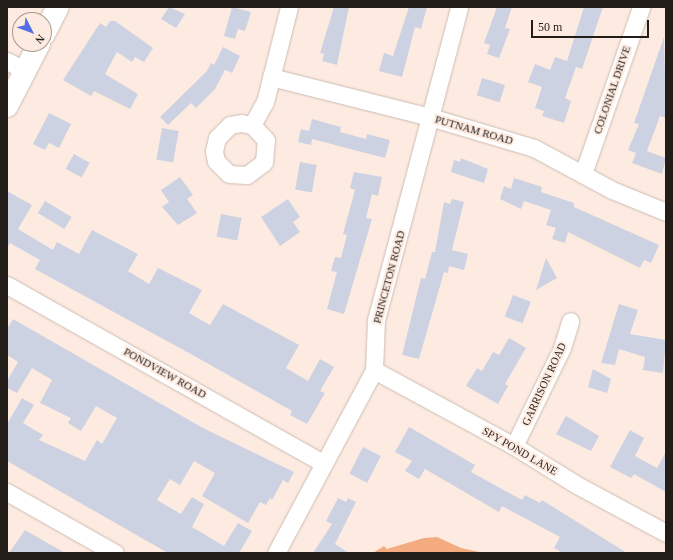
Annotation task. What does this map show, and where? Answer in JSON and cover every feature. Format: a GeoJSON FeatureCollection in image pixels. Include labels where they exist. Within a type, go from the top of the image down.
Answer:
{"type":"FeatureCollection","features":[{"type":"Feature","properties":{"kind":"main road"},"geometry":{"type":"LineString","coordinates":[[52,19],[58,7]]}},
{"type":"Feature","properties":{"kind":"main road"},"geometry":{"type":"LineString","coordinates":[[7,106],[16,66],[31,52]]}},
{"type":"Feature","properties":{"kind":"street"},"geometry":{"type":"LineString","coordinates":[[252,125],[265,102],[289,7]]}},
{"type":"Feature","properties":{"kind":"street","name":"PRINCETON ROAD"},"geometry":{"type":"LineString","coordinates":[[276,553],[374,370],[376,320],[459,7]]}},
{"type":"Feature","properties":{"kind":"street","name":"COLONIAL DRIVE"},"geometry":{"type":"LineString","coordinates":[[583,174],[641,7]]}},
{"type":"Feature","properties":{"kind":"street","name":"PUTNAM ROAD"},"geometry":{"type":"LineString","coordinates":[[271,77],[430,117],[534,148],[612,190],[666,212]]}},
{"type":"Feature","properties":{"kind":"street","name":"PONDVIEW ROAD"},"geometry":{"type":"LineString","coordinates":[[7,285],[323,463]]}},
{"type":"Feature","properties":{"kind":"street","name":"GARRISON ROAD"},"geometry":{"type":"LineString","coordinates":[[514,446],[562,348],[570,321]]}},
{"type":"Feature","properties":{"kind":"street","name":"SPY POND LANE"},"geometry":{"type":"LineString","coordinates":[[374,370],[514,446],[577,485],[666,534]]}},
{"type":"Feature","properties":{"kind":"street"},"geometry":{"type":"LineString","coordinates":[[7,492],[115,553]]}},
{"type":"Feature","properties":{"kind":"shaded area"},"geometry":{"type":"Polygon","coordinates":[[[437,537],[461,548],[484,553],[373,553],[384,546],[387,549],[424,538],[437,537]]]}},
{"type":"Feature","properties":{"kind":"building"},"geometry":{"type":"Polygon","coordinates":[[[169,7],[185,14],[176,28],[161,19],[169,7]]]}},
{"type":"Feature","properties":{"kind":"building"},"geometry":{"type":"Polygon","coordinates":[[[232,7],[251,12],[245,31],[238,29],[235,39],[224,36],[232,7]]]}},
{"type":"Feature","properties":{"kind":"building"},"geometry":{"type":"Polygon","coordinates":[[[334,7],[349,7],[337,65],[322,61],[324,54],[320,53],[334,7]]]}},
{"type":"Feature","properties":{"kind":"building"},"geometry":{"type":"Polygon","coordinates":[[[409,7],[427,7],[421,29],[415,27],[402,77],[379,71],[384,53],[393,56],[409,7]]]}},
{"type":"Feature","properties":{"kind":"building"},"geometry":{"type":"Polygon","coordinates":[[[497,7],[512,7],[505,28],[510,29],[499,58],[487,54],[490,45],[484,43],[497,7]]]}},
{"type":"Feature","properties":{"kind":"building"},"geometry":{"type":"Polygon","coordinates":[[[584,7],[603,7],[582,69],[576,67],[565,98],[571,101],[564,123],[542,116],[544,111],[535,108],[542,87],[528,82],[535,64],[550,70],[555,57],[567,61],[584,7]]]}},
{"type":"Feature","properties":{"kind":"building"},"geometry":{"type":"Polygon","coordinates":[[[110,21],[115,21],[153,48],[144,62],[135,57],[132,62],[117,52],[105,74],[138,94],[130,109],[94,91],[91,96],[63,80],[100,23],[106,27],[110,21]]]}},
{"type":"Feature","properties":{"kind":"building"},"geometry":{"type":"Polygon","coordinates":[[[664,37],[666,118],[660,116],[647,151],[666,158],[662,174],[632,163],[636,153],[628,150],[639,124],[634,123],[664,37]]]}},
{"type":"Feature","properties":{"kind":"building"},"geometry":{"type":"Polygon","coordinates":[[[223,47],[240,56],[232,73],[217,66],[225,70],[215,89],[196,108],[191,103],[168,125],[160,117],[207,71],[211,63],[214,65],[223,47]]]}},
{"type":"Feature","properties":{"kind":"building"},"geometry":{"type":"Polygon","coordinates":[[[482,78],[505,85],[500,102],[477,95],[482,78]]]}},
{"type":"Feature","properties":{"kind":"building"},"geometry":{"type":"Polygon","coordinates":[[[49,113],[71,124],[59,148],[49,143],[45,150],[33,144],[49,113]]]}},
{"type":"Feature","properties":{"kind":"building"},"geometry":{"type":"Polygon","coordinates":[[[312,119],[341,127],[340,132],[366,139],[367,134],[390,140],[385,158],[312,139],[311,145],[298,142],[301,129],[309,131],[312,119]]]}},
{"type":"Feature","properties":{"kind":"building"},"geometry":{"type":"Polygon","coordinates":[[[162,128],[179,131],[173,162],[156,160],[162,128]]]}},
{"type":"Feature","properties":{"kind":"building"},"geometry":{"type":"Polygon","coordinates":[[[74,154],[90,163],[82,178],[66,169],[74,154]]]}},
{"type":"Feature","properties":{"kind":"building"},"geometry":{"type":"Polygon","coordinates":[[[461,158],[488,169],[484,183],[451,172],[454,160],[460,162],[461,158]]]}},
{"type":"Feature","properties":{"kind":"building"},"geometry":{"type":"Polygon","coordinates":[[[300,162],[317,165],[312,193],[295,190],[300,162]]]}},
{"type":"Feature","properties":{"kind":"building"},"geometry":{"type":"Polygon","coordinates":[[[354,172],[382,177],[378,196],[372,194],[366,218],[372,219],[344,314],[327,309],[337,272],[331,271],[335,257],[341,258],[347,235],[343,234],[355,190],[350,188],[354,172]]]}},
{"type":"Feature","properties":{"kind":"building"},"geometry":{"type":"Polygon","coordinates":[[[180,177],[193,195],[187,199],[197,213],[178,225],[162,207],[169,202],[161,190],[180,177]]]}},
{"type":"Feature","properties":{"kind":"building"},"geometry":{"type":"Polygon","coordinates":[[[514,178],[542,187],[541,192],[574,203],[574,207],[659,245],[651,263],[644,260],[640,268],[568,232],[565,243],[552,239],[556,228],[546,225],[551,210],[524,201],[521,209],[500,199],[504,186],[511,189],[514,178]]]}},
{"type":"Feature","properties":{"kind":"building"},"geometry":{"type":"Polygon","coordinates":[[[7,191],[32,205],[18,229],[53,250],[57,242],[79,254],[92,230],[138,254],[128,271],[149,284],[158,268],[202,290],[189,313],[210,325],[223,304],[299,345],[286,368],[308,381],[320,359],[334,367],[320,391],[325,393],[307,424],[290,415],[292,411],[35,269],[40,260],[10,243],[7,248],[7,191]]]}},
{"type":"Feature","properties":{"kind":"building"},"geometry":{"type":"Polygon","coordinates":[[[288,199],[300,217],[293,222],[300,232],[280,246],[261,217],[288,199]]]}},
{"type":"Feature","properties":{"kind":"building"},"geometry":{"type":"Polygon","coordinates":[[[452,199],[464,202],[452,250],[468,254],[464,270],[449,266],[448,273],[444,272],[419,359],[402,355],[421,278],[425,279],[432,252],[435,252],[444,202],[450,204],[452,199]]]}},
{"type":"Feature","properties":{"kind":"building"},"geometry":{"type":"Polygon","coordinates":[[[45,201],[72,217],[64,229],[38,213],[45,201]]]}},
{"type":"Feature","properties":{"kind":"building"},"geometry":{"type":"Polygon","coordinates":[[[221,214],[242,218],[237,241],[217,237],[221,214]]]}},
{"type":"Feature","properties":{"kind":"building"},"geometry":{"type":"Polygon","coordinates":[[[546,258],[557,278],[536,290],[546,258]]]}},
{"type":"Feature","properties":{"kind":"building"},"geometry":{"type":"Polygon","coordinates":[[[513,295],[531,302],[522,323],[505,316],[513,295]]]}},
{"type":"Feature","properties":{"kind":"building"},"geometry":{"type":"Polygon","coordinates":[[[619,304],[638,310],[630,334],[666,340],[663,373],[643,370],[645,357],[619,349],[615,365],[601,363],[619,304]]]}},
{"type":"Feature","properties":{"kind":"building"},"geometry":{"type":"Polygon","coordinates":[[[13,319],[203,428],[294,472],[288,483],[283,480],[272,500],[270,498],[266,505],[260,502],[248,523],[202,496],[215,473],[194,461],[180,485],[170,479],[157,500],[181,514],[192,497],[204,504],[192,527],[224,546],[238,523],[252,531],[239,553],[168,553],[7,461],[7,424],[22,398],[34,405],[23,423],[43,435],[39,440],[85,461],[97,440],[102,444],[117,418],[96,406],[81,431],[68,423],[71,418],[40,403],[52,380],[32,368],[17,393],[7,388],[7,381],[18,362],[7,355],[7,329],[13,319]]]}},
{"type":"Feature","properties":{"kind":"building"},"geometry":{"type":"Polygon","coordinates":[[[509,338],[526,348],[505,384],[508,386],[498,404],[466,386],[477,368],[482,371],[493,352],[499,355],[509,338]]]}},
{"type":"Feature","properties":{"kind":"building"},"geometry":{"type":"Polygon","coordinates":[[[593,369],[611,379],[607,393],[588,387],[593,369]]]}},
{"type":"Feature","properties":{"kind":"building"},"geometry":{"type":"Polygon","coordinates":[[[566,416],[599,436],[591,451],[556,434],[566,416]]]}},
{"type":"Feature","properties":{"kind":"building"},"geometry":{"type":"Polygon","coordinates":[[[409,427],[475,465],[471,472],[522,500],[525,495],[540,503],[542,500],[627,553],[563,553],[554,548],[560,537],[502,506],[499,512],[425,469],[419,479],[405,471],[412,461],[395,452],[409,427]]]}},
{"type":"Feature","properties":{"kind":"building"},"geometry":{"type":"Polygon","coordinates":[[[630,430],[644,438],[635,456],[657,468],[666,452],[666,492],[634,474],[631,478],[610,467],[630,430]]]}},
{"type":"Feature","properties":{"kind":"building"},"geometry":{"type":"Polygon","coordinates":[[[363,447],[381,456],[367,483],[349,474],[363,447]]]}},
{"type":"Feature","properties":{"kind":"building"},"geometry":{"type":"Polygon","coordinates":[[[338,498],[346,502],[348,498],[356,502],[335,544],[349,553],[313,553],[332,524],[326,521],[338,498]]]}},
{"type":"Feature","properties":{"kind":"building"},"geometry":{"type":"Polygon","coordinates":[[[25,530],[65,553],[9,553],[25,530]]]}}]}
